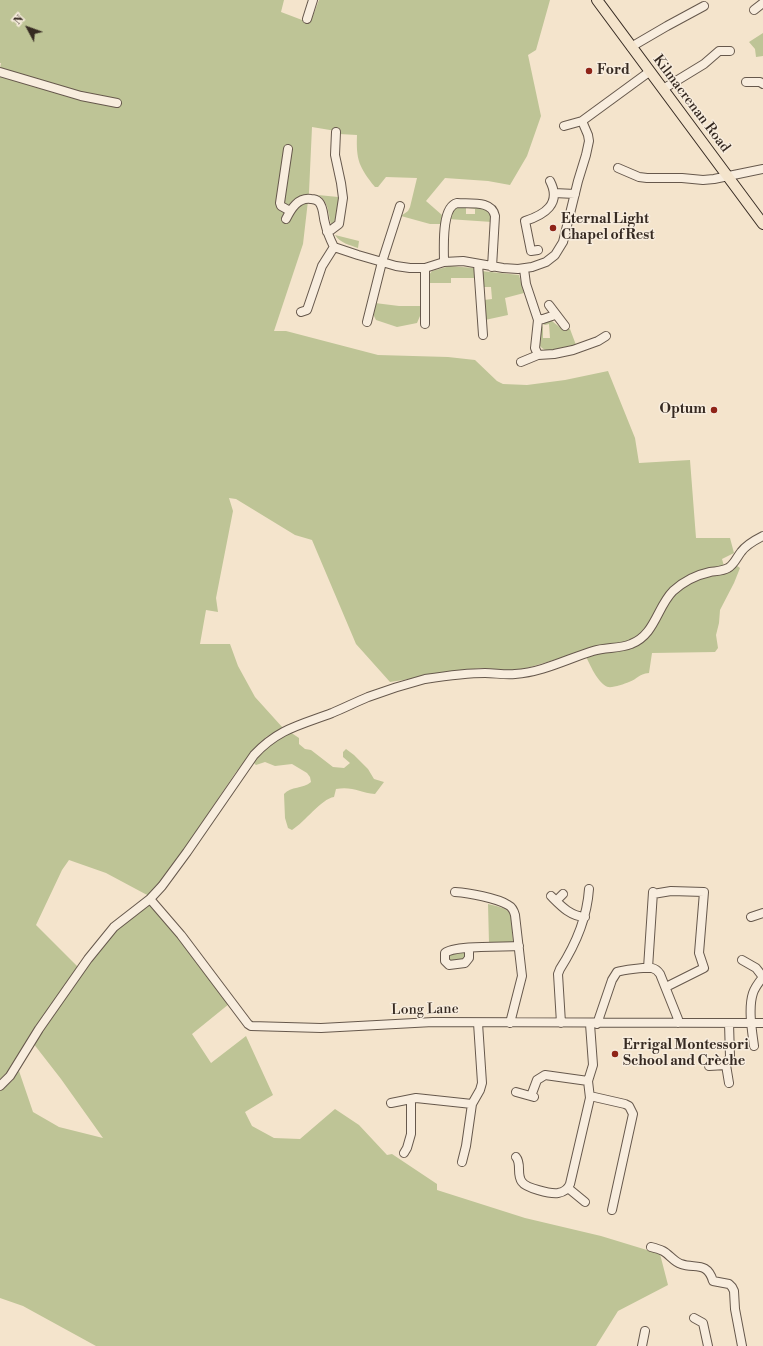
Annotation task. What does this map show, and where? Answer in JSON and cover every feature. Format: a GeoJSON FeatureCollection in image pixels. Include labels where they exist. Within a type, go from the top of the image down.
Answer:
{"type":"FeatureCollection","features":[{"type":"Feature","properties":{"kind":"main road","name":"Kilmacrenan Road"},"geometry":{"type":"LineString","coordinates":[[597,0],[763,224]]}},
{"type":"Feature","properties":{"kind":"street"},"geometry":{"type":"LineString","coordinates":[[307,19],[314,0]]}},
{"type":"Feature","properties":{"kind":"street"},"geometry":{"type":"LineString","coordinates":[[754,10],[763,3]]}},
{"type":"Feature","properties":{"kind":"street"},"geometry":{"type":"LineString","coordinates":[[631,47],[704,6]]}},
{"type":"Feature","properties":{"kind":"street"},"geometry":{"type":"LineString","coordinates":[[663,89],[704,64],[719,51],[730,51]]}},
{"type":"Feature","properties":{"kind":"street"},"geometry":{"type":"LineString","coordinates":[[0,72],[81,96],[117,103]]}},
{"type":"Feature","properties":{"kind":"street"},"geometry":{"type":"LineString","coordinates":[[564,126],[582,121],[649,72]]}},
{"type":"Feature","properties":{"kind":"street"},"geometry":{"type":"LineString","coordinates":[[746,82],[760,82],[763,84]]}},
{"type":"Feature","properties":{"kind":"street"},"geometry":{"type":"LineString","coordinates":[[288,149],[280,203],[281,206],[288,215],[299,201],[309,198],[319,202],[327,232],[334,247],[396,266],[425,268],[444,262],[463,261],[492,267],[524,269],[546,262],[559,250],[563,242],[568,229],[575,194],[588,148],[588,135],[582,121]]}},
{"type":"Feature","properties":{"kind":"street"},"geometry":{"type":"LineString","coordinates":[[327,232],[339,224],[343,198],[335,155],[338,135]]}},
{"type":"Feature","properties":{"kind":"street"},"geometry":{"type":"LineString","coordinates":[[618,168],[634,175],[647,178],[682,178],[704,180],[763,168]]}},
{"type":"Feature","properties":{"kind":"street"},"geometry":{"type":"LineString","coordinates":[[538,250],[531,252],[525,220],[537,217],[548,209],[552,202],[554,193],[553,186],[550,181]]}},
{"type":"Feature","properties":{"kind":"street"},"geometry":{"type":"LineString","coordinates":[[554,193],[575,194]]}},
{"type":"Feature","properties":{"kind":"street"},"geometry":{"type":"LineString","coordinates":[[444,262],[444,229],[447,214],[453,204],[488,205],[492,208],[495,216],[492,267]]}},
{"type":"Feature","properties":{"kind":"street"},"geometry":{"type":"LineString","coordinates":[[367,322],[382,262],[400,206]]}},
{"type":"Feature","properties":{"kind":"street"},"geometry":{"type":"LineString","coordinates":[[307,313],[322,266],[334,247]]}},
{"type":"Feature","properties":{"kind":"street"},"geometry":{"type":"LineString","coordinates":[[478,264],[483,335]]}},
{"type":"Feature","properties":{"kind":"street"},"geometry":{"type":"LineString","coordinates":[[425,268],[425,324]]}},
{"type":"Feature","properties":{"kind":"street"},"geometry":{"type":"LineString","coordinates":[[524,269],[526,284],[538,320],[535,348],[538,355]]}},
{"type":"Feature","properties":{"kind":"street"},"geometry":{"type":"LineString","coordinates":[[549,305],[555,315],[565,326]]}},
{"type":"Feature","properties":{"kind":"street"},"geometry":{"type":"LineString","coordinates":[[538,320],[555,315]]}},
{"type":"Feature","properties":{"kind":"street"},"geometry":{"type":"LineString","coordinates":[[521,362],[538,355],[554,354],[573,350],[598,342],[606,336]]}},
{"type":"Feature","properties":{"kind":"street"},"geometry":{"type":"LineString","coordinates":[[0,1086],[10,1076],[39,1029],[96,948],[114,927],[150,899],[175,870],[254,755],[264,744],[275,736],[389,689],[415,682],[447,676],[478,673],[514,675],[531,672],[594,651],[633,644],[641,639],[649,630],[666,600],[681,584],[700,574],[729,568],[734,563],[741,551],[749,544],[763,536]]}},
{"type":"Feature","properties":{"kind":"street"},"geometry":{"type":"LineString","coordinates":[[561,1023],[558,974],[577,939],[585,918],[589,889]]}},
{"type":"Feature","properties":{"kind":"street"},"geometry":{"type":"LineString","coordinates":[[648,968],[653,893],[671,891],[704,892],[699,953],[706,969],[666,987]]}},
{"type":"Feature","properties":{"kind":"street"},"geometry":{"type":"LineString","coordinates":[[455,892],[480,896],[509,905],[515,915],[521,980],[510,1023]]}},
{"type":"Feature","properties":{"kind":"street"},"geometry":{"type":"LineString","coordinates":[[563,894],[554,898],[571,914],[585,918]]}},
{"type":"Feature","properties":{"kind":"street","name":"Long Lane"},"geometry":{"type":"LineString","coordinates":[[150,899],[177,929],[251,1026],[321,1028],[413,1022],[593,1024],[763,1023]]}},
{"type":"Feature","properties":{"kind":"street"},"geometry":{"type":"LineString","coordinates":[[751,917],[763,913]]}},
{"type":"Feature","properties":{"kind":"street"},"geometry":{"type":"LineString","coordinates":[[469,948],[519,946]]}},
{"type":"Feature","properties":{"kind":"street"},"geometry":{"type":"LineString","coordinates":[[742,960],[756,968],[763,977],[752,995],[751,1023],[754,1046]]}},
{"type":"Feature","properties":{"kind":"street"},"geometry":{"type":"LineString","coordinates":[[516,1157],[519,1161],[520,1178],[526,1186],[556,1193],[564,1191],[568,1188],[590,1096],[588,1081],[593,1065],[593,1024],[617,972],[622,970],[653,968],[658,972],[666,987],[678,1019],[678,1023]]}},
{"type":"Feature","properties":{"kind":"street"},"geometry":{"type":"LineString","coordinates":[[462,1162],[466,1146],[472,1104],[482,1084],[478,1023]]}},
{"type":"Feature","properties":{"kind":"street"},"geometry":{"type":"LineString","coordinates":[[729,1023],[730,1057],[726,1065],[729,1084]]}},
{"type":"Feature","properties":{"kind":"street"},"geometry":{"type":"LineString","coordinates":[[709,1066],[726,1065]]}},
{"type":"Feature","properties":{"kind":"street"},"geometry":{"type":"LineString","coordinates":[[516,1092],[533,1097],[537,1080],[545,1075],[588,1081]]}},
{"type":"Feature","properties":{"kind":"street"},"geometry":{"type":"LineString","coordinates":[[590,1096],[605,1098],[626,1104],[629,1106],[633,1114],[612,1210]]}},
{"type":"Feature","properties":{"kind":"street"},"geometry":{"type":"LineString","coordinates":[[391,1103],[416,1098],[472,1104]]}},
{"type":"Feature","properties":{"kind":"street"},"geometry":{"type":"LineString","coordinates":[[404,1153],[411,1134],[411,1099]]}},
{"type":"Feature","properties":{"kind":"street"},"geometry":{"type":"LineString","coordinates":[[568,1188],[585,1202]]}},
{"type":"Feature","properties":{"kind":"street"},"geometry":{"type":"LineString","coordinates":[[651,1247],[662,1250],[680,1264],[706,1269],[711,1274],[713,1281],[729,1284],[732,1287],[734,1291],[734,1309],[742,1346]]}},
{"type":"Feature","properties":{"kind":"street"},"geometry":{"type":"LineString","coordinates":[[694,1318],[702,1323],[708,1346]]}},
{"type":"Feature","properties":{"kind":"street"},"geometry":{"type":"LineString","coordinates":[[642,1346],[645,1331]]}},
{"type":"Feature","properties":{"kind":"green space"},"geometry":{"type":"Polygon","coordinates":[[[0,0],[284,0],[281,12],[310,23],[319,0],[550,0],[536,50],[528,55],[541,116],[527,156],[510,185],[488,181],[445,178],[426,201],[442,215],[441,224],[430,224],[401,216],[408,211],[410,207],[417,178],[386,177],[378,187],[375,187],[365,174],[360,163],[357,151],[357,135],[339,134],[336,131],[312,127],[309,192],[303,244],[274,331],[286,331],[378,355],[448,357],[475,360],[497,381],[503,384],[527,385],[565,380],[608,371],[635,438],[639,463],[690,460],[696,538],[730,538],[734,553],[722,559],[724,566],[736,565],[740,568],[720,610],[716,635],[718,648],[715,652],[652,653],[649,673],[642,674],[632,681],[621,685],[608,687],[604,685],[594,673],[585,654],[567,656],[517,671],[481,668],[390,682],[356,644],[312,540],[295,535],[236,499],[229,498],[233,511],[216,598],[218,612],[206,610],[200,644],[230,644],[238,666],[255,697],[283,728],[266,737],[236,772],[187,845],[149,896],[106,873],[69,860],[62,870],[36,925],[78,967],[11,1068],[0,1080],[1,63],[0,0]]]}},
{"type":"Feature","properties":{"kind":"green space"},"geometry":{"type":"Polygon","coordinates":[[[763,33],[763,56],[756,57],[755,49],[749,42],[763,33]]]}},
{"type":"Feature","properties":{"kind":"green space"},"geometry":{"type":"Polygon","coordinates":[[[318,195],[338,197],[338,206],[334,224],[331,224],[326,204],[318,195]]]}},
{"type":"Feature","properties":{"kind":"green space"},"geometry":{"type":"Polygon","coordinates":[[[455,206],[466,206],[466,214],[475,214],[475,209],[468,207],[486,209],[492,214],[492,222],[448,219],[455,206]]]}},
{"type":"Feature","properties":{"kind":"green space"},"geometry":{"type":"Polygon","coordinates":[[[335,235],[359,241],[358,248],[342,242],[335,235]]]}},
{"type":"Feature","properties":{"kind":"green space"},"geometry":{"type":"Polygon","coordinates":[[[450,266],[474,268],[474,278],[451,278],[451,283],[429,283],[429,275],[432,271],[450,266]]]}},
{"type":"Feature","properties":{"kind":"green space"},"geometry":{"type":"Polygon","coordinates":[[[481,271],[519,275],[524,293],[505,298],[508,315],[485,320],[484,300],[492,299],[491,287],[481,287],[481,271]]]}},
{"type":"Feature","properties":{"kind":"green space"},"geometry":{"type":"Polygon","coordinates":[[[375,303],[399,306],[420,306],[420,316],[417,323],[397,327],[376,320],[373,314],[375,303]]]}},
{"type":"Feature","properties":{"kind":"green space"},"geometry":{"type":"Polygon","coordinates":[[[552,321],[562,329],[570,329],[576,345],[557,350],[543,349],[540,346],[541,327],[543,327],[543,338],[550,338],[549,324],[543,324],[552,321]]]}},
{"type":"Feature","properties":{"kind":"green space"},"geometry":{"type":"Polygon","coordinates":[[[290,732],[299,738],[299,744],[305,749],[311,750],[333,767],[344,768],[350,763],[343,757],[343,752],[346,749],[368,769],[374,779],[384,782],[375,794],[347,788],[336,789],[334,797],[318,806],[292,830],[288,828],[285,818],[284,794],[287,791],[308,784],[311,782],[310,777],[307,773],[292,764],[275,766],[265,762],[256,765],[253,762],[266,746],[290,732]]]}},
{"type":"Feature","properties":{"kind":"green space"},"geometry":{"type":"Polygon","coordinates":[[[148,903],[162,915],[229,1004],[192,1034],[211,1063],[246,1036],[273,1095],[245,1112],[252,1126],[274,1138],[300,1139],[335,1109],[359,1125],[387,1155],[392,1154],[437,1184],[437,1190],[525,1218],[601,1236],[660,1254],[668,1285],[618,1311],[596,1346],[96,1346],[23,1306],[0,1298],[0,1090],[12,1081],[19,1071],[33,1112],[59,1127],[103,1138],[33,1043],[87,965],[117,928],[148,903]]]}},
{"type":"Feature","properties":{"kind":"green space"},"geometry":{"type":"Polygon","coordinates":[[[488,904],[503,908],[511,914],[513,942],[510,944],[489,943],[488,904]]]}},
{"type":"Feature","properties":{"kind":"green space"},"geometry":{"type":"Polygon","coordinates":[[[461,952],[466,954],[467,958],[452,963],[448,960],[447,955],[461,952]]]}},
{"type":"Feature","properties":{"kind":"place","name":"Ford"},"geometry":{"type":"Point","coordinates":[589,71]}},
{"type":"Feature","properties":{"kind":"place","name":"Eternal Light Chapel of Rest"},"geometry":{"type":"Point","coordinates":[553,228]}},
{"type":"Feature","properties":{"kind":"place","name":"Optum"},"geometry":{"type":"Point","coordinates":[714,410]}},
{"type":"Feature","properties":{"kind":"place","name":"Errigal Montessori School and Crèche"},"geometry":{"type":"Point","coordinates":[615,1054]}}]}
